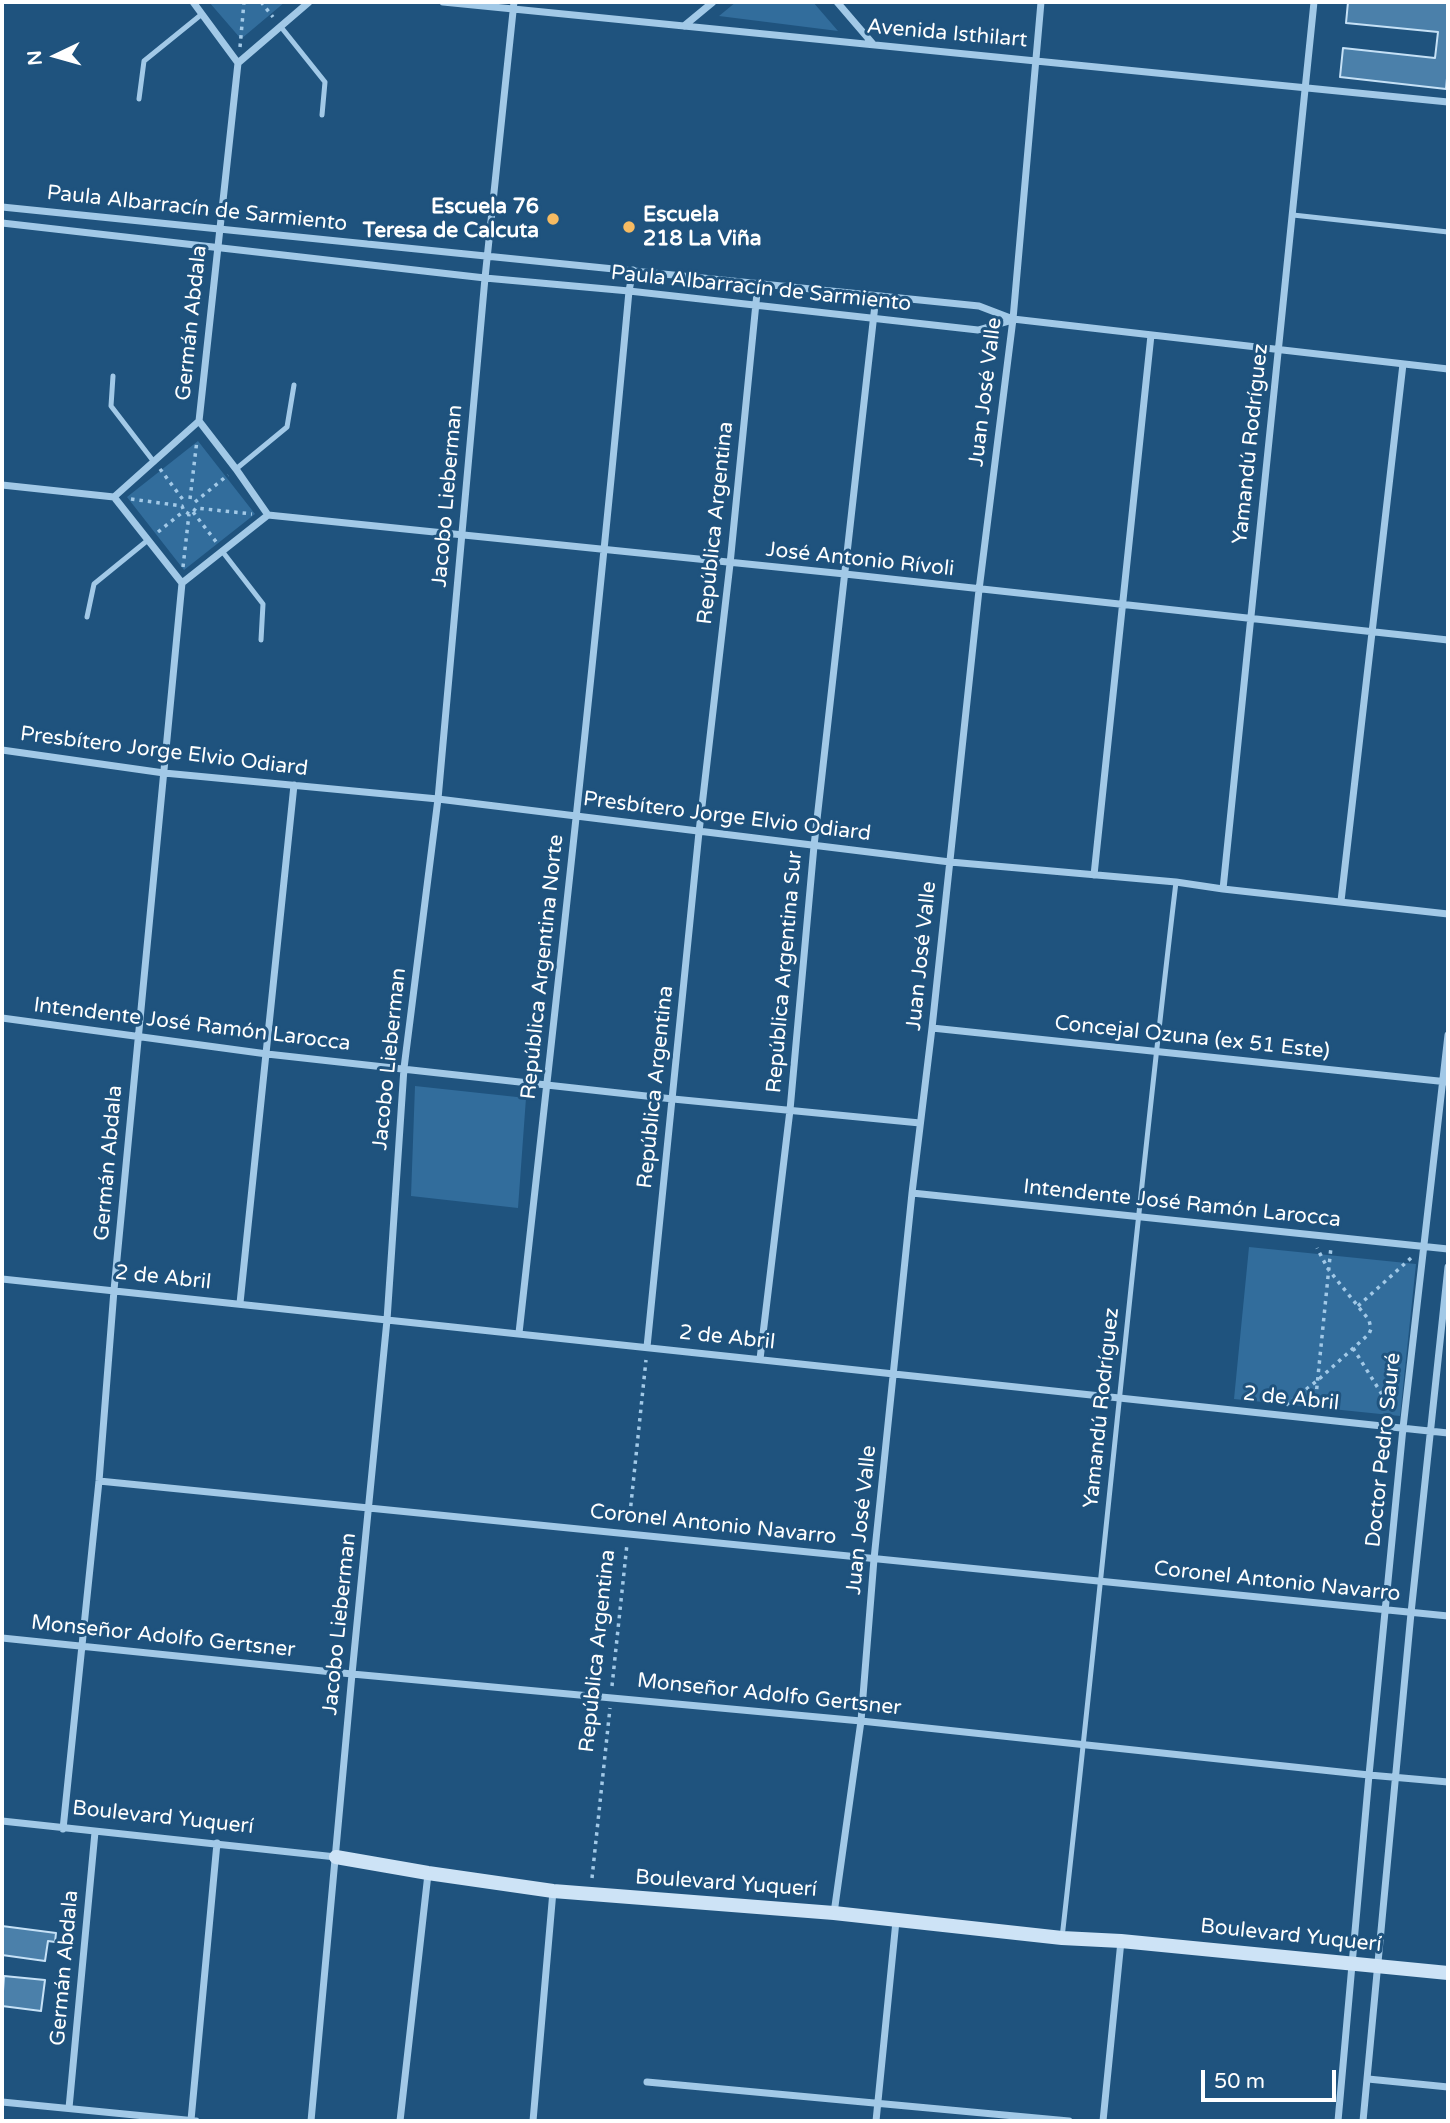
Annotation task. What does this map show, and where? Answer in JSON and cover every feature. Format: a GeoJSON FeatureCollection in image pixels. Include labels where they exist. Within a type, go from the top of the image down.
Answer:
{"type":"FeatureCollection","features":[{"type":"Feature","properties":{"kind":"street"},"geometry":{"type":"LineString","coordinates":[[192,2],[238,63],[310,2]]}},
{"type":"Feature","properties":{"kind":"street","name":"Avenida Isthilart"},"geometry":{"type":"LineString","coordinates":[[443,2],[514,5],[684,26],[1448,102]]}},
{"type":"Feature","properties":{"kind":"street"},"geometry":{"type":"LineString","coordinates":[[684,26],[713,2]]}},
{"type":"Feature","properties":{"kind":"street"},"geometry":{"type":"LineString","coordinates":[[836,2],[873,44]]}},
{"type":"Feature","properties":{"kind":"street","name":"Juan José Valle"},"geometry":{"type":"LineString","coordinates":[[834,1913],[861,1721],[874,1559],[912,1193],[979,590],[1013,320],[1041,2]]}},
{"type":"Feature","properties":{"kind":"street","name":"Yamandú Rodríguez"},"geometry":{"type":"LineString","coordinates":[[1223,889],[1314,2]]}},
{"type":"Feature","properties":{"kind":"street","name":"Jacobo Lieberman"},"geometry":{"type":"LineString","coordinates":[[311,2121],[387,1321],[404,1068],[438,799],[487,256],[514,5]]}},
{"type":"Feature","properties":{"kind":"street","name":"Germán Abdala"},"geometry":{"type":"LineString","coordinates":[[199,421],[238,63]]}},
{"type":"Feature","properties":{"kind":"street","name":"Paula Albarracín de Sarmiento"},"geometry":{"type":"LineString","coordinates":[[2,206],[979,306],[1013,320],[1448,369]]}},
{"type":"Feature","properties":{"kind":"street","name":"Paula Albarracín de Sarmiento"},"geometry":{"type":"LineString","coordinates":[[2,223],[978,330],[1013,320]]}},
{"type":"Feature","properties":{"kind":"street","name":"República Argentina Norte"},"geometry":{"type":"LineString","coordinates":[[519,1333],[606,551],[633,270]]}},
{"type":"Feature","properties":{"kind":"street","name":"República Argentina"},"geometry":{"type":"LineString","coordinates":[[647,1347],[758,283]]}},
{"type":"Feature","properties":{"kind":"street","name":"República Argentina Sur"},"geometry":{"type":"LineString","coordinates":[[761,1359],[790,1110],[814,846],[876,296]]}},
{"type":"Feature","properties":{"kind":"street"},"geometry":{"type":"LineString","coordinates":[[1094,875],[1151,335]]}},
{"type":"Feature","properties":{"kind":"street"},"geometry":{"type":"LineString","coordinates":[[1341,901],[1403,363]]}},
{"type":"Feature","properties":{"kind":"street"},"geometry":{"type":"LineString","coordinates":[[2,485],[114,497],[182,583],[268,515],[199,421],[114,497]]}},
{"type":"Feature","properties":{"kind":"street","name":"José Antonio Rívoli"},"geometry":{"type":"LineString","coordinates":[[268,515],[845,574],[1448,640]]}},
{"type":"Feature","properties":{"kind":"street","name":"Germán Abdala"},"geometry":{"type":"LineString","coordinates":[[63,1829],[99,1481],[114,1290],[182,583]]}},
{"type":"Feature","properties":{"kind":"street","name":"Presbítero Jorge Elvio Odiard"},"geometry":{"type":"LineString","coordinates":[[2,750],[164,773],[438,799],[950,863],[1176,882],[1448,914]]}},
{"type":"Feature","properties":{"kind":"street"},"geometry":{"type":"LineString","coordinates":[[240,1303],[294,785]]}},
{"type":"Feature","properties":{"kind":"street","name":"Intendente José Ramón Larocca"},"geometry":{"type":"LineString","coordinates":[[2,1018],[267,1054],[920,1124]]}},
{"type":"Feature","properties":{"kind":"street","name":"Concejal Ozuna (ex 51 Este)"},"geometry":{"type":"LineString","coordinates":[[932,1027],[1446,1082]]}},
{"type":"Feature","properties":{"kind":"street","name":"Doctor Pedro Sauré"},"geometry":{"type":"LineString","coordinates":[[1338,2121],[1368,1775],[1403,1428],[1446,1082],[1448,1035]]}},
{"type":"Feature","properties":{"kind":"street","name":"Intendente José Ramón Larocca"},"geometry":{"type":"LineString","coordinates":[[912,1193],[1448,1249]]}},
{"type":"Feature","properties":{"kind":"street","name":"Doctor Pedro Sauré"},"geometry":{"type":"LineString","coordinates":[[1363,2121],[1411,1613],[1448,1267]]}},
{"type":"Feature","properties":{"kind":"street","name":"2 de Abril"},"geometry":{"type":"LineString","coordinates":[[2,1279],[1448,1433]]}},
{"type":"Feature","properties":{"kind":"street","name":"Coronel Antonio Navarro"},"geometry":{"type":"LineString","coordinates":[[99,1481],[1448,1616]]}},
{"type":"Feature","properties":{"kind":"street","name":"Monseñor Adolfo Gertsner"},"geometry":{"type":"LineString","coordinates":[[2,1638],[352,1674],[861,1721],[1448,1782]]}},
{"type":"Feature","properties":{"kind":"street","name":"Boulevard Yuquerí"},"geometry":{"type":"LineString","coordinates":[[2,1821],[336,1857],[553,1891],[834,1913],[1062,1938],[1121,1941],[1448,1973]]}},
{"type":"Feature","properties":{"kind":"street","name":"Germán Abdala"},"geometry":{"type":"LineString","coordinates":[[69,2108],[95,1832]]}},
{"type":"Feature","properties":{"kind":"street"},"geometry":{"type":"LineString","coordinates":[[191,2120],[217,1843]]}},
{"type":"Feature","properties":{"kind":"street"},"geometry":{"type":"LineString","coordinates":[[400,2121],[428,1873]]}},
{"type":"Feature","properties":{"kind":"street"},"geometry":{"type":"LineString","coordinates":[[533,2121],[553,1891]]}},
{"type":"Feature","properties":{"kind":"street"},"geometry":{"type":"LineString","coordinates":[[876,2121],[896,1921]]}},
{"type":"Feature","properties":{"kind":"street"},"geometry":{"type":"LineString","coordinates":[[1103,2121],[1121,1941]]}},
{"type":"Feature","properties":{"kind":"street"},"geometry":{"type":"LineString","coordinates":[[1368,2079],[1448,2087]]}},
{"type":"Feature","properties":{"kind":"street"},"geometry":{"type":"LineString","coordinates":[[647,2082],[1069,2121]]}},
{"type":"Feature","properties":{"kind":"street"},"geometry":{"type":"LineString","coordinates":[[2,2102],[196,2121]]}},
{"type":"Feature","properties":{"kind":"lane"},"geometry":{"type":"LineString","coordinates":[[139,99],[145,61],[202,14]]}},
{"type":"Feature","properties":{"kind":"lane"},"geometry":{"type":"LineString","coordinates":[[281,27],[325,82],[322,116]]}},
{"type":"Feature","properties":{"kind":"lane"},"geometry":{"type":"LineString","coordinates":[[1293,215],[1448,232]]}},
{"type":"Feature","properties":{"kind":"lane"},"geometry":{"type":"LineString","coordinates":[[114,376],[111,406],[154,461]]}},
{"type":"Feature","properties":{"kind":"lane"},"geometry":{"type":"LineString","coordinates":[[236,469],[287,427],[294,386]]}},
{"type":"Feature","properties":{"kind":"lane"},"geometry":{"type":"LineString","coordinates":[[87,617],[93,584],[148,540]]}},
{"type":"Feature","properties":{"kind":"lane"},"geometry":{"type":"LineString","coordinates":[[222,551],[263,604],[261,640]]}},
{"type":"Feature","properties":{"kind":"lane","name":"Yamandú Rodríguez"},"geometry":{"type":"LineString","coordinates":[[1062,1938],[1176,882]]}},
{"type":"Feature","properties":{"kind":"path"},"geometry":{"type":"LineString","coordinates":[[238,63],[244,2]]}},
{"type":"Feature","properties":{"kind":"path"},"geometry":{"type":"LineString","coordinates":[[261,2],[281,27]]}},
{"type":"Feature","properties":{"kind":"path"},"geometry":{"type":"LineString","coordinates":[[182,583],[199,421]]}},
{"type":"Feature","properties":{"kind":"path"},"geometry":{"type":"LineString","coordinates":[[154,461],[222,551]]}},
{"type":"Feature","properties":{"kind":"path"},"geometry":{"type":"LineString","coordinates":[[148,540],[236,469]]}},
{"type":"Feature","properties":{"kind":"path"},"geometry":{"type":"LineString","coordinates":[[114,497],[268,515]]}},
{"type":"Feature","properties":{"kind":"path"},"geometry":{"type":"LineString","coordinates":[[1274,1415],[1318,1380],[1369,1334],[1371,1329],[1369,1320],[1328,1269],[1310,1235]]}},
{"type":"Feature","properties":{"kind":"path"},"geometry":{"type":"LineString","coordinates":[[1314,1419],[1332,1237]]}},
{"type":"Feature","properties":{"kind":"path"},"geometry":{"type":"LineString","coordinates":[[1358,1306],[1424,1247]]}},
{"type":"Feature","properties":{"kind":"path","name":"República Argentina"},"geometry":{"type":"LineString","coordinates":[[590,1894],[647,1347]]}},
{"type":"Feature","properties":{"kind":"path"},"geometry":{"type":"LineString","coordinates":[[1353,1348],[1403,1428]]}},
{"type":"Feature","properties":{"kind":"shaded area"},"geometry":{"type":"Polygon","coordinates":[[[209,2],[285,2],[241,39],[209,2]]]}},
{"type":"Feature","properties":{"kind":"shaded area"},"geometry":{"type":"Polygon","coordinates":[[[736,2],[813,2],[838,31],[719,16],[736,2]]]}},
{"type":"Feature","properties":{"kind":"shaded area"},"geometry":{"type":"Polygon","coordinates":[[[198,441],[255,514],[184,570],[127,497],[198,441]]]}},
{"type":"Feature","properties":{"kind":"shaded area"},"geometry":{"type":"Polygon","coordinates":[[[415,1086],[526,1098],[518,1208],[411,1196],[415,1086]]]}},
{"type":"Feature","properties":{"kind":"shaded area"},"geometry":{"type":"Polygon","coordinates":[[[1249,1247],[1416,1264],[1400,1416],[1234,1399],[1249,1247]]]}},
{"type":"Feature","properties":{"kind":"building"},"geometry":{"type":"Polygon","coordinates":[[[1348,2],[1448,2],[1446,89],[1340,77],[1343,48],[1435,58],[1438,32],[1346,23],[1348,2]]]}},
{"type":"Feature","properties":{"kind":"building"},"geometry":{"type":"Polygon","coordinates":[[[2,1926],[56,1933],[55,1942],[48,1941],[45,1961],[2,1955],[2,1926]]]}},
{"type":"Feature","properties":{"kind":"building"},"geometry":{"type":"Polygon","coordinates":[[[4,1976],[45,1980],[41,2011],[2,2006],[4,1976]]]}},
{"type":"Feature","properties":{"kind":"place","name":"Escuela 76 Teresa de Calcuta"},"geometry":{"type":"Point","coordinates":[553,219]}},
{"type":"Feature","properties":{"kind":"place","name":"Escuela 218 La Viña"},"geometry":{"type":"Point","coordinates":[629,227]}}]}
